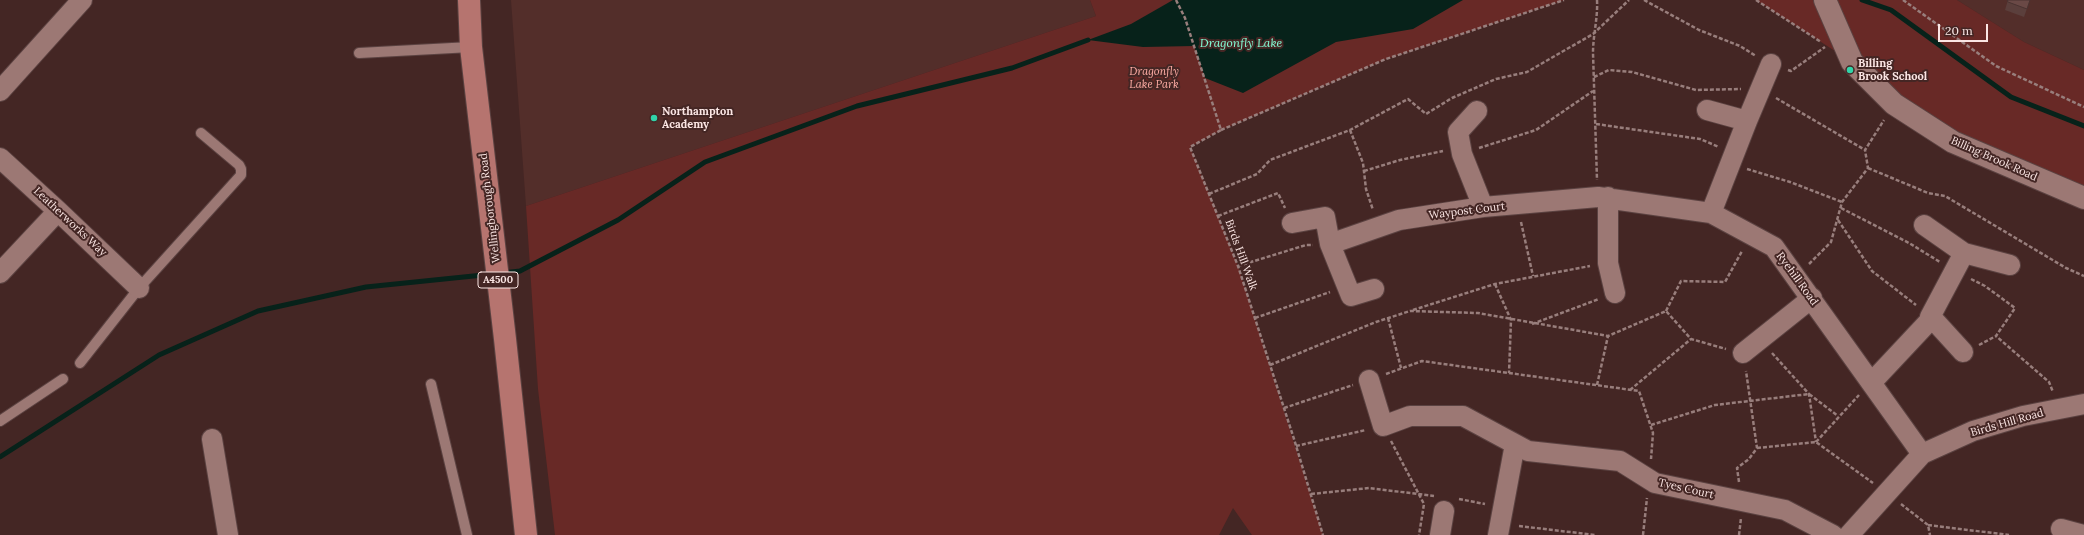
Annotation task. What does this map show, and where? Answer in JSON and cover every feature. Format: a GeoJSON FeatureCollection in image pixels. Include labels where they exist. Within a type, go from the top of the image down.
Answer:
{"type":"FeatureCollection","features":[{"type":"Feature","properties":{"kind":"main road","name":"Wellingborough Road"},"geometry":{"type":"LineString","coordinates":[[469,0],[471,47],[506,339],[526,535]]}},
{"type":"Feature","properties":{"kind":"street"},"geometry":{"type":"LineString","coordinates":[[0,91],[82,0]]}},
{"type":"Feature","properties":{"kind":"street","name":"Billing Brook Road"},"geometry":{"type":"LineString","coordinates":[[1825,0],[1852,62],[1894,104],[1953,142],[2084,198]]}},
{"type":"Feature","properties":{"kind":"street"},"geometry":{"type":"LineString","coordinates":[[1711,213],[1746,121],[1771,64]]}},
{"type":"Feature","properties":{"kind":"street"},"geometry":{"type":"LineString","coordinates":[[1707,110],[1746,121]]}},
{"type":"Feature","properties":{"kind":"street"},"geometry":{"type":"LineString","coordinates":[[1477,111],[1458,132],[1461,151],[1483,207]]}},
{"type":"Feature","properties":{"kind":"street","name":"Leatherworks Way"},"geometry":{"type":"LineString","coordinates":[[0,158],[139,288]]}},
{"type":"Feature","properties":{"kind":"street"},"geometry":{"type":"LineString","coordinates":[[1603,197],[1608,263],[1615,293]]}},
{"type":"Feature","properties":{"kind":"street","name":"Waypost Court"},"geometry":{"type":"LineString","coordinates":[[1330,244],[1399,220],[1483,207],[1603,197]]}},
{"type":"Feature","properties":{"kind":"street","name":"Ryehill Road"},"geometry":{"type":"LineString","coordinates":[[1603,197],[1711,213],[1774,247],[1812,298],[1922,454]]}},
{"type":"Feature","properties":{"kind":"street"},"geometry":{"type":"LineString","coordinates":[[0,273],[58,211]]}},
{"type":"Feature","properties":{"kind":"street"},"geometry":{"type":"LineString","coordinates":[[1292,223],[1324,217],[1330,244],[1351,296],[1374,289]]}},
{"type":"Feature","properties":{"kind":"street"},"geometry":{"type":"LineString","coordinates":[[1924,225],[1964,253],[2010,265]]}},
{"type":"Feature","properties":{"kind":"street"},"geometry":{"type":"LineString","coordinates":[[1872,382],[1931,317],[1964,253]]}},
{"type":"Feature","properties":{"kind":"street"},"geometry":{"type":"LineString","coordinates":[[1743,353],[1812,298]]}},
{"type":"Feature","properties":{"kind":"street"},"geometry":{"type":"LineString","coordinates":[[1931,317],[1963,352]]}},
{"type":"Feature","properties":{"kind":"street"},"geometry":{"type":"LineString","coordinates":[[1369,380],[1383,426]]}},
{"type":"Feature","properties":{"kind":"street","name":"Birds Hill Road"},"geometry":{"type":"LineString","coordinates":[[1849,535],[1922,454],[1973,431],[2023,416],[2084,404]]}},
{"type":"Feature","properties":{"kind":"street","name":"Tyes Court"},"geometry":{"type":"LineString","coordinates":[[1383,426],[1410,416],[1463,416],[1528,451],[1620,461],[1649,477],[1656,483],[1785,510],[1833,535]]}},
{"type":"Feature","properties":{"kind":"street"},"geometry":{"type":"LineString","coordinates":[[212,439],[228,535]]}},
{"type":"Feature","properties":{"kind":"street"},"geometry":{"type":"LineString","coordinates":[[1500,527],[1515,444]]}},
{"type":"Feature","properties":{"kind":"street"},"geometry":{"type":"LineString","coordinates":[[1440,535],[1448,502]]}},
{"type":"Feature","properties":{"kind":"street"},"geometry":{"type":"LineString","coordinates":[[2061,529],[2084,535]]}},
{"type":"Feature","properties":{"kind":"lane"},"geometry":{"type":"LineString","coordinates":[[360,53],[471,47]]}},
{"type":"Feature","properties":{"kind":"lane"},"geometry":{"type":"LineString","coordinates":[[80,363],[139,288],[241,175],[239,165],[202,133]]}},
{"type":"Feature","properties":{"kind":"lane"},"geometry":{"type":"LineString","coordinates":[[0,421],[63,379]]}},
{"type":"Feature","properties":{"kind":"lane"},"geometry":{"type":"LineString","coordinates":[[431,384],[467,535]]}},
{"type":"Feature","properties":{"kind":"path"},"geometry":{"type":"LineString","coordinates":[[1176,0],[1185,18],[1221,130],[1386,59],[1564,0]]}},
{"type":"Feature","properties":{"kind":"path"},"geometry":{"type":"LineString","coordinates":[[1597,0],[1598,18],[1593,34],[1594,91],[1603,197]]}},
{"type":"Feature","properties":{"kind":"path"},"geometry":{"type":"LineString","coordinates":[[1209,194],[1258,174],[1270,160],[1350,130],[1408,99],[1426,114],[1464,93],[1496,80],[1527,72],[1593,34],[1629,0]]}},
{"type":"Feature","properties":{"kind":"path"},"geometry":{"type":"LineString","coordinates":[[1644,0],[1698,30],[1740,46],[1771,64],[1792,71],[1827,46],[1756,0]]}},
{"type":"Feature","properties":{"kind":"path"},"geometry":{"type":"LineString","coordinates":[[1903,0],[1996,66],[2084,107]]}},
{"type":"Feature","properties":{"kind":"path"},"geometry":{"type":"LineString","coordinates":[[1364,171],[1400,160],[1461,151],[1536,130],[1594,91]]}},
{"type":"Feature","properties":{"kind":"path"},"geometry":{"type":"LineString","coordinates":[[1796,276],[1831,242],[1842,202],[1868,168],[1865,150],[1894,104]]}},
{"type":"Feature","properties":{"kind":"path"},"geometry":{"type":"LineString","coordinates":[[1596,124],[1700,139],[1732,159],[1842,202]]}},
{"type":"Feature","properties":{"kind":"path","name":"Birds Hill Walk"},"geometry":{"type":"LineString","coordinates":[[1221,130],[1190,147],[1238,266],[1323,535]]}},
{"type":"Feature","properties":{"kind":"path"},"geometry":{"type":"LineString","coordinates":[[1350,130],[1363,163],[1366,189],[1378,227]]}},
{"type":"Feature","properties":{"kind":"path"},"geometry":{"type":"LineString","coordinates":[[1868,168],[1928,193],[1944,196],[2066,268],[2084,276]]}},
{"type":"Feature","properties":{"kind":"path"},"geometry":{"type":"LineString","coordinates":[[1218,216],[1278,193],[1292,223]]}},
{"type":"Feature","properties":{"kind":"path"},"geometry":{"type":"LineString","coordinates":[[1517,205],[1534,276]]}},
{"type":"Feature","properties":{"kind":"path"},"geometry":{"type":"LineString","coordinates":[[1841,208],[1910,242],[1954,271],[1985,286],[2015,308],[1996,336],[2049,382],[2061,408]]}},
{"type":"Feature","properties":{"kind":"path"},"geometry":{"type":"LineString","coordinates":[[1838,220],[1872,271],[1931,317]]}},
{"type":"Feature","properties":{"kind":"path"},"geometry":{"type":"LineString","coordinates":[[1410,311],[1478,313],[1532,324],[1608,336],[1666,311],[1681,281],[1724,282],[1752,234]]}},
{"type":"Feature","properties":{"kind":"path"},"geometry":{"type":"LineString","coordinates":[[1238,266],[1306,245],[1330,244]]}},
{"type":"Feature","properties":{"kind":"path"},"geometry":{"type":"LineString","coordinates":[[1270,365],[1388,318],[1495,284],[1608,263]]}},
{"type":"Feature","properties":{"kind":"path"},"geometry":{"type":"LineString","coordinates":[[1495,284],[1511,320],[1510,373]]}},
{"type":"Feature","properties":{"kind":"path"},"geometry":{"type":"LineString","coordinates":[[1255,318],[1347,286]]}},
{"type":"Feature","properties":{"kind":"path"},"geometry":{"type":"LineString","coordinates":[[1532,324],[1578,309],[1615,293]]}},
{"type":"Feature","properties":{"kind":"path"},"geometry":{"type":"LineString","coordinates":[[1666,311],[1691,339],[1743,353],[1752,401],[1757,448],[1749,459],[1737,468],[1742,501],[1739,535]]}},
{"type":"Feature","properties":{"kind":"path"},"geometry":{"type":"LineString","coordinates":[[1388,318],[1402,368]]}},
{"type":"Feature","properties":{"kind":"path"},"geometry":{"type":"LineString","coordinates":[[1597,385],[1608,336]]}},
{"type":"Feature","properties":{"kind":"path"},"geometry":{"type":"LineString","coordinates":[[1630,390],[1691,339]]}},
{"type":"Feature","properties":{"kind":"path"},"geometry":{"type":"LineString","coordinates":[[1759,340],[1809,394],[1838,416]]}},
{"type":"Feature","properties":{"kind":"path"},"geometry":{"type":"LineString","coordinates":[[1284,408],[1422,361],[1639,391],[1653,433],[1643,535]]}},
{"type":"Feature","properties":{"kind":"path"},"geometry":{"type":"LineString","coordinates":[[1816,442],[1838,416],[1872,382]]}},
{"type":"Feature","properties":{"kind":"path"},"geometry":{"type":"LineString","coordinates":[[1651,425],[1715,405],[1809,394]]}},
{"type":"Feature","properties":{"kind":"path"},"geometry":{"type":"LineString","coordinates":[[1809,394],[1816,442]]}},
{"type":"Feature","properties":{"kind":"path"},"geometry":{"type":"LineString","coordinates":[[1296,446],[1383,426],[1424,504],[1419,535]]}},
{"type":"Feature","properties":{"kind":"path"},"geometry":{"type":"LineString","coordinates":[[1757,448],[1816,442],[1928,525],[2009,535]]}},
{"type":"Feature","properties":{"kind":"path"},"geometry":{"type":"LineString","coordinates":[[1311,494],[1368,488],[1418,493],[1448,502],[1500,527],[1594,535]]}},
{"type":"Feature","properties":{"kind":"path"},"geometry":{"type":"LineString","coordinates":[[1928,525],[1930,535]]}},
{"type":"Feature","properties":{"kind":"shaded area","name":"Northampton Academy"},"geometry":{"type":"Polygon","coordinates":[[[511,0],[1090,0],[1096,16],[526,206],[511,0]]]}},
{"type":"Feature","properties":{"kind":"shaded area"},"geometry":{"type":"Polygon","coordinates":[[[1957,0],[2084,0],[2084,70],[2024,42],[1957,0]]]}},
{"type":"Feature","properties":{"kind":"green space","name":"Dragonfly Lake Park"},"geometry":{"type":"Polygon","coordinates":[[[1090,0],[1564,0],[1386,59],[1221,130],[1190,147],[1238,266],[1323,535],[1252,535],[1233,508],[1219,535],[555,535],[538,389],[526,206],[1096,16],[1090,0]]]}},
{"type":"Feature","properties":{"kind":"green space"},"geometry":{"type":"Polygon","coordinates":[[[1756,0],[1957,0],[2024,42],[2084,70],[2084,198],[1953,142],[1852,62],[1756,0]]]}},
{"type":"Feature","properties":{"kind":"water","name":"Dragonfly Lake"},"geometry":{"type":"Polygon","coordinates":[[[1173,0],[1463,0],[1413,29],[1336,42],[1243,93],[1205,78],[1194,46],[1143,47],[1088,40],[1131,24],[1173,0]]]}},
{"type":"Feature","properties":{"kind":"building"},"geometry":{"type":"Polygon","coordinates":[[[2008,0],[2030,0],[2027,9],[2008,2],[2008,0]]]}},
{"type":"Feature","properties":{"kind":"waterway"},"geometry":{"type":"LineString","coordinates":[[1862,0],[1891,10],[2011,97],[2084,126]]}},
{"type":"Feature","properties":{"kind":"waterway"},"geometry":{"type":"LineString","coordinates":[[503,273],[520,271],[618,220],[705,162],[857,106],[1012,68],[1088,40]]}},
{"type":"Feature","properties":{"kind":"waterway"},"geometry":{"type":"LineString","coordinates":[[0,457],[159,355],[258,311],[366,287],[493,274]]}},
{"type":"Feature","properties":{"kind":"place","name":"Billing Brook School"},"geometry":{"type":"Point","coordinates":[1850,70]}},
{"type":"Feature","properties":{"kind":"place","name":"Northampton Academy"},"geometry":{"type":"Point","coordinates":[654,118]}}]}
